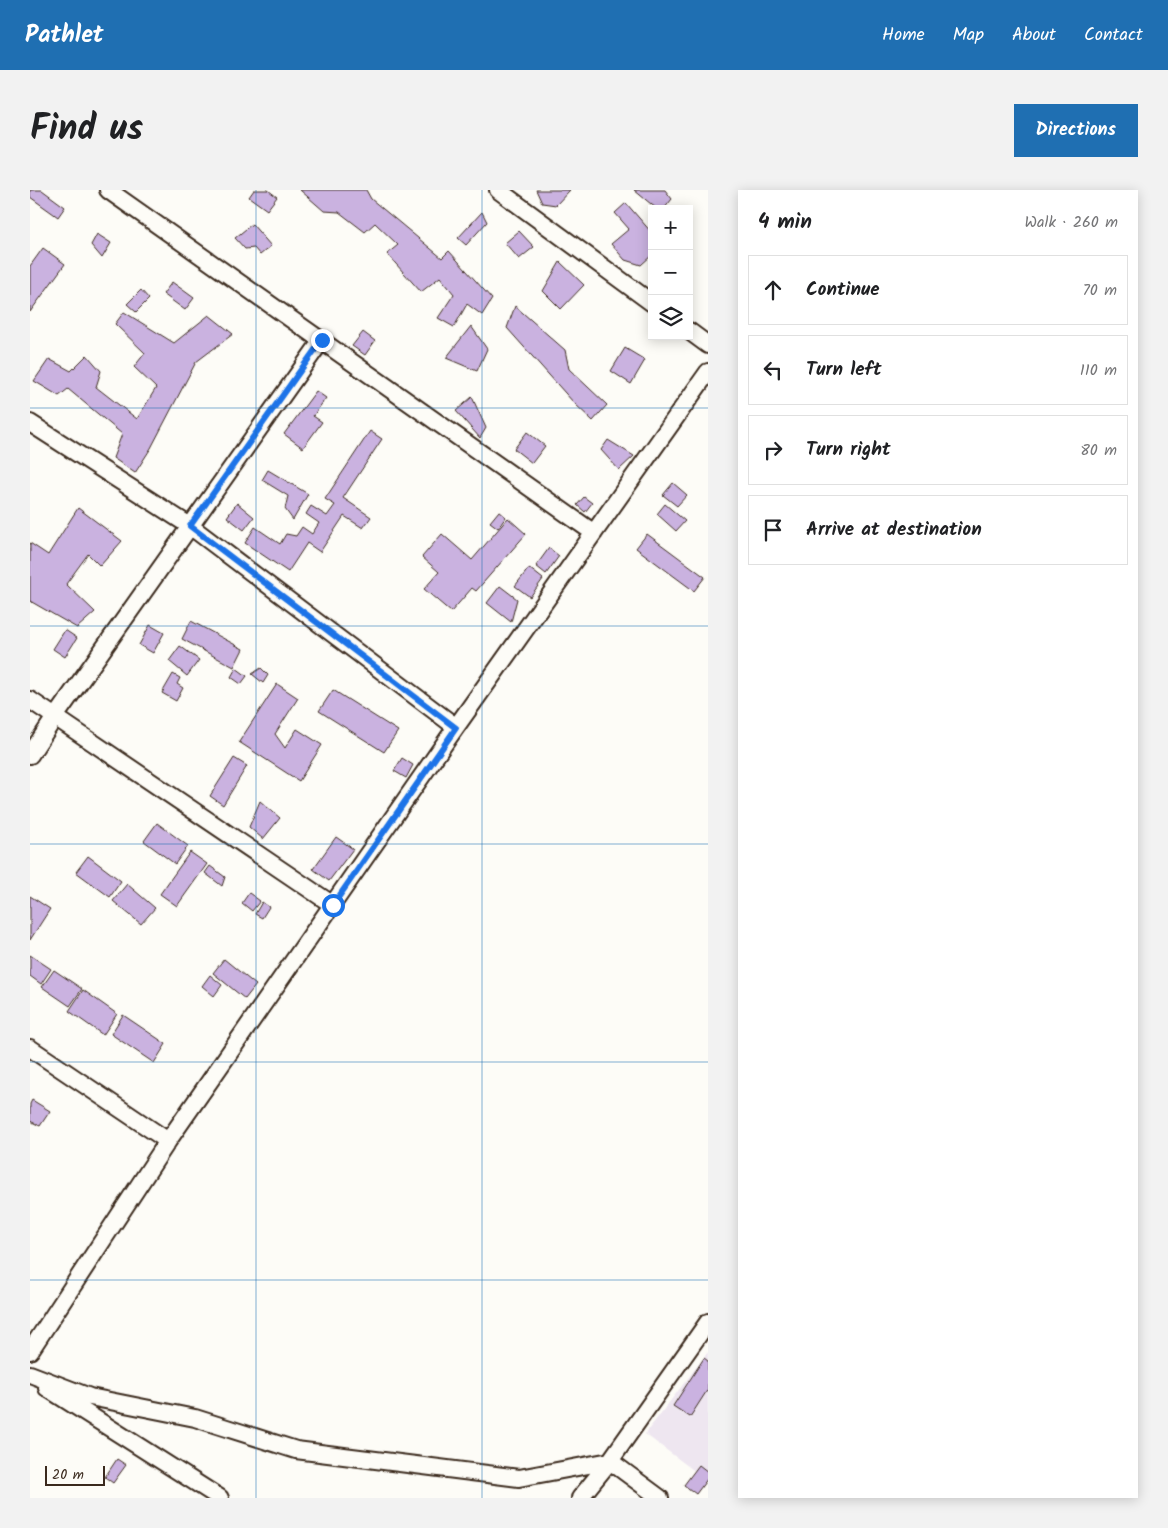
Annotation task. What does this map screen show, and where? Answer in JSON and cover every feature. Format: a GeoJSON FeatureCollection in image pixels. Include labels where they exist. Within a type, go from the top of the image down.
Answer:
{"type":"FeatureCollection","features":[{"type":"Feature","properties":{"kind":"street"},"geometry":{"type":"LineString","coordinates":[[108,190],[594,533]]}},
{"type":"Feature","properties":{"kind":"street"},"geometry":{"type":"LineString","coordinates":[[498,190],[648,300]]}},
{"type":"Feature","properties":{"kind":"street"},"geometry":{"type":"LineString","coordinates":[[693,334],[708,345]]}},
{"type":"Feature","properties":{"kind":"street"},"geometry":{"type":"LineString","coordinates":[[30,756],[55,717],[322,340]]}},
{"type":"Feature","properties":{"kind":"street"},"geometry":{"type":"LineString","coordinates":[[30,1352],[168,1141],[456,728],[708,372]]}},
{"type":"Feature","properties":{"kind":"street"},"geometry":{"type":"LineString","coordinates":[[30,423],[190,526],[456,728]]}},
{"type":"Feature","properties":{"kind":"street"},"geometry":{"type":"LineString","coordinates":[[30,700],[333,905]]}},
{"type":"Feature","properties":{"kind":"street"},"geometry":{"type":"LineString","coordinates":[[30,1048],[168,1141]]}},
{"type":"Feature","properties":{"kind":"street"},"geometry":{"type":"LineString","coordinates":[[580,1498],[610,1461],[708,1322]]}},
{"type":"Feature","properties":{"kind":"street"},"geometry":{"type":"LineString","coordinates":[[30,1375],[90,1397],[195,1418],[296,1450],[519,1478],[610,1461],[660,1498]]}},
{"type":"Feature","properties":{"kind":"street"},"geometry":{"type":"LineString","coordinates":[[30,1375],[220,1498]]}},
{"type":"Feature","properties":{"kind":"shaded area"},"geometry":{"type":"Polygon","coordinates":[[[708,1352],[708,1481],[645,1434],[708,1352]]]}},
{"type":"Feature","properties":{"kind":"building"},"geometry":{"type":"Polygon","coordinates":[[[30,190],[42,190],[65,207],[58,217],[30,197],[30,190]]]}},
{"type":"Feature","properties":{"kind":"building"},"geometry":{"type":"Polygon","coordinates":[[[254,190],[268,190],[277,197],[267,210],[249,197],[254,190]]]}},
{"type":"Feature","properties":{"kind":"building"},"geometry":{"type":"Polygon","coordinates":[[[300,190],[366,190],[371,199],[442,258],[449,251],[492,299],[482,315],[467,304],[454,327],[438,318],[454,294],[440,277],[421,292],[387,254],[398,245],[375,223],[365,232],[339,212],[324,211],[300,190]]]}},
{"type":"Feature","properties":{"kind":"building"},"geometry":{"type":"Polygon","coordinates":[[[536,190],[570,190],[556,205],[542,203],[536,190]]]}},
{"type":"Feature","properties":{"kind":"building"},"geometry":{"type":"Polygon","coordinates":[[[634,190],[665,190],[672,199],[667,205],[652,205],[634,190]]]}},
{"type":"Feature","properties":{"kind":"building"},"geometry":{"type":"Polygon","coordinates":[[[626,203],[648,228],[648,259],[641,265],[625,260],[611,244],[629,229],[615,213],[626,203]]]}},
{"type":"Feature","properties":{"kind":"building"},"geometry":{"type":"Polygon","coordinates":[[[482,212],[487,222],[466,245],[458,238],[482,212]]]}},
{"type":"Feature","properties":{"kind":"building"},"geometry":{"type":"Polygon","coordinates":[[[252,224],[271,246],[260,255],[254,248],[245,249],[235,238],[252,224]]]}},
{"type":"Feature","properties":{"kind":"building"},"geometry":{"type":"Polygon","coordinates":[[[519,231],[534,247],[519,259],[505,243],[519,231]]]}},
{"type":"Feature","properties":{"kind":"building"},"geometry":{"type":"Polygon","coordinates":[[[97,234],[111,243],[102,258],[91,245],[97,234]]]}},
{"type":"Feature","properties":{"kind":"building"},"geometry":{"type":"Polygon","coordinates":[[[43,248],[65,264],[30,312],[30,266],[43,248]]]}},
{"type":"Feature","properties":{"kind":"building"},"geometry":{"type":"Polygon","coordinates":[[[560,262],[584,285],[561,309],[543,291],[560,262]]]}},
{"type":"Feature","properties":{"kind":"building"},"geometry":{"type":"Polygon","coordinates":[[[172,282],[194,298],[185,310],[163,294],[172,282]]]}},
{"type":"Feature","properties":{"kind":"building"},"geometry":{"type":"Polygon","coordinates":[[[141,290],[149,299],[136,312],[127,304],[141,290]]]}},
{"type":"Feature","properties":{"kind":"building"},"geometry":{"type":"Polygon","coordinates":[[[515,306],[565,350],[569,369],[607,405],[593,421],[574,403],[507,328],[515,306]]]}},
{"type":"Feature","properties":{"kind":"building"},"geometry":{"type":"Polygon","coordinates":[[[124,312],[174,343],[209,315],[233,334],[196,362],[151,448],[135,473],[113,458],[122,434],[68,389],[59,396],[34,381],[49,359],[71,371],[87,355],[101,371],[96,387],[137,419],[156,388],[134,367],[145,353],[115,324],[124,312]]]}},
{"type":"Feature","properties":{"kind":"building"},"geometry":{"type":"Polygon","coordinates":[[[471,326],[487,349],[477,371],[446,358],[471,326]]]}},
{"type":"Feature","properties":{"kind":"building"},"geometry":{"type":"Polygon","coordinates":[[[363,332],[375,341],[365,355],[352,346],[363,332]]]}},
{"type":"Feature","properties":{"kind":"building"},"geometry":{"type":"Polygon","coordinates":[[[625,348],[645,360],[631,384],[611,371],[625,348]]]}},
{"type":"Feature","properties":{"kind":"building"},"geometry":{"type":"Polygon","coordinates":[[[316,391],[326,398],[313,416],[322,422],[303,448],[284,434],[316,391]]]}},
{"type":"Feature","properties":{"kind":"building"},"geometry":{"type":"Polygon","coordinates":[[[472,397],[486,428],[480,438],[456,411],[472,397]]]}},
{"type":"Feature","properties":{"kind":"building"},"geometry":{"type":"Polygon","coordinates":[[[370,431],[382,439],[343,498],[371,517],[363,528],[344,516],[320,552],[307,543],[288,572],[245,543],[255,527],[280,544],[286,534],[296,536],[302,527],[312,534],[319,523],[306,514],[311,506],[327,516],[335,505],[325,499],[370,431]]]}},
{"type":"Feature","properties":{"kind":"building"},"geometry":{"type":"Polygon","coordinates":[[[527,432],[545,446],[532,463],[514,449],[527,432]]]}},
{"type":"Feature","properties":{"kind":"building"},"geometry":{"type":"Polygon","coordinates":[[[608,440],[634,456],[619,470],[601,450],[608,440]]]}},
{"type":"Feature","properties":{"kind":"building"},"geometry":{"type":"Polygon","coordinates":[[[268,470],[308,494],[293,520],[285,509],[288,496],[262,480],[268,470]]]}},
{"type":"Feature","properties":{"kind":"building"},"geometry":{"type":"Polygon","coordinates":[[[673,483],[687,495],[677,506],[663,495],[673,483]]]}},
{"type":"Feature","properties":{"kind":"building"},"geometry":{"type":"Polygon","coordinates":[[[584,497],[592,503],[585,512],[577,505],[584,497]]]}},
{"type":"Feature","properties":{"kind":"building"},"geometry":{"type":"Polygon","coordinates":[[[237,503],[254,517],[244,530],[227,517],[237,503]]]}},
{"type":"Feature","properties":{"kind":"building"},"geometry":{"type":"Polygon","coordinates":[[[665,504],[685,521],[676,531],[657,514],[665,504]]]}},
{"type":"Feature","properties":{"kind":"building"},"geometry":{"type":"Polygon","coordinates":[[[78,508],[122,541],[100,566],[88,554],[66,584],[95,612],[77,628],[30,601],[30,543],[48,555],[78,508]]]}},
{"type":"Feature","properties":{"kind":"building"},"geometry":{"type":"Polygon","coordinates":[[[499,511],[506,517],[498,528],[490,522],[499,511]]]}},
{"type":"Feature","properties":{"kind":"building"},"geometry":{"type":"Polygon","coordinates":[[[508,518],[526,534],[476,591],[472,588],[451,612],[424,589],[439,572],[422,557],[442,534],[472,560],[508,518]]]}},
{"type":"Feature","properties":{"kind":"building"},"geometry":{"type":"Polygon","coordinates":[[[647,534],[705,577],[694,591],[636,548],[647,534]]]}},
{"type":"Feature","properties":{"kind":"building"},"geometry":{"type":"Polygon","coordinates":[[[549,548],[559,556],[546,574],[536,566],[549,548]]]}},
{"type":"Feature","properties":{"kind":"building"},"geometry":{"type":"Polygon","coordinates":[[[529,568],[543,579],[530,597],[515,586],[529,568]]]}},
{"type":"Feature","properties":{"kind":"building"},"geometry":{"type":"Polygon","coordinates":[[[500,586],[517,599],[511,622],[487,603],[500,586]]]}},
{"type":"Feature","properties":{"kind":"building"},"geometry":{"type":"Polygon","coordinates":[[[191,621],[243,649],[234,667],[182,639],[191,621]]]}},
{"type":"Feature","properties":{"kind":"building"},"geometry":{"type":"Polygon","coordinates":[[[150,625],[164,633],[153,653],[139,645],[150,625]]]}},
{"type":"Feature","properties":{"kind":"building"},"geometry":{"type":"Polygon","coordinates":[[[65,630],[77,638],[65,657],[53,649],[65,630]]]}},
{"type":"Feature","properties":{"kind":"building"},"geometry":{"type":"Polygon","coordinates":[[[180,646],[199,660],[187,676],[169,661],[180,646]]]}},
{"type":"Feature","properties":{"kind":"building"},"geometry":{"type":"Polygon","coordinates":[[[236,668],[247,676],[241,684],[231,677],[236,668]]]}},
{"type":"Feature","properties":{"kind":"building"},"geometry":{"type":"Polygon","coordinates":[[[261,668],[268,675],[263,683],[252,674],[261,668]]]}},
{"type":"Feature","properties":{"kind":"building"},"geometry":{"type":"Polygon","coordinates":[[[173,674],[180,678],[177,684],[183,688],[176,701],[162,693],[173,674]]]}},
{"type":"Feature","properties":{"kind":"building"},"geometry":{"type":"Polygon","coordinates":[[[277,684],[298,698],[275,734],[285,748],[297,729],[322,745],[299,781],[239,742],[277,684]]]}},
{"type":"Feature","properties":{"kind":"building"},"geometry":{"type":"Polygon","coordinates":[[[333,690],[398,731],[384,752],[319,711],[333,690]]]}},
{"type":"Feature","properties":{"kind":"building"},"geometry":{"type":"Polygon","coordinates":[[[234,758],[247,766],[223,805],[210,796],[234,758]]]}},
{"type":"Feature","properties":{"kind":"building"},"geometry":{"type":"Polygon","coordinates":[[[402,758],[413,765],[406,778],[394,771],[402,758]]]}},
{"type":"Feature","properties":{"kind":"building"},"geometry":{"type":"Polygon","coordinates":[[[260,801],[280,818],[263,839],[249,827],[260,801]]]}},
{"type":"Feature","properties":{"kind":"building"},"geometry":{"type":"Polygon","coordinates":[[[157,823],[188,846],[175,864],[144,841],[157,823]]]}},
{"type":"Feature","properties":{"kind":"building"},"geometry":{"type":"Polygon","coordinates":[[[336,837],[353,849],[329,881],[313,869],[336,837]]]}},
{"type":"Feature","properties":{"kind":"building"},"geometry":{"type":"Polygon","coordinates":[[[190,852],[207,864],[177,906],[160,894],[190,852]]]}},
{"type":"Feature","properties":{"kind":"building"},"geometry":{"type":"Polygon","coordinates":[[[88,856],[121,881],[110,897],[76,872],[88,856]]]}},
{"type":"Feature","properties":{"kind":"building"},"geometry":{"type":"Polygon","coordinates":[[[210,866],[225,877],[222,886],[205,873],[210,866]]]}},
{"type":"Feature","properties":{"kind":"building"},"geometry":{"type":"Polygon","coordinates":[[[127,884],[155,908],[141,924],[113,901],[127,884]]]}},
{"type":"Feature","properties":{"kind":"building"},"geometry":{"type":"Polygon","coordinates":[[[249,893],[260,901],[252,911],[242,903],[249,893]]]}},
{"type":"Feature","properties":{"kind":"building"},"geometry":{"type":"Polygon","coordinates":[[[30,896],[50,909],[30,940],[30,896]]]}},
{"type":"Feature","properties":{"kind":"building"},"geometry":{"type":"Polygon","coordinates":[[[262,902],[269,907],[262,918],[255,914],[262,902]]]}},
{"type":"Feature","properties":{"kind":"building"},"geometry":{"type":"Polygon","coordinates":[[[30,955],[51,969],[41,984],[30,976],[30,955]]]}},
{"type":"Feature","properties":{"kind":"building"},"geometry":{"type":"Polygon","coordinates":[[[224,959],[256,985],[245,999],[213,973],[224,959]]]}},
{"type":"Feature","properties":{"kind":"building"},"geometry":{"type":"Polygon","coordinates":[[[54,970],[82,989],[70,1006],[42,987],[54,970]]]}},
{"type":"Feature","properties":{"kind":"building"},"geometry":{"type":"Polygon","coordinates":[[[210,975],[222,985],[214,996],[202,986],[210,975]]]}},
{"type":"Feature","properties":{"kind":"building"},"geometry":{"type":"Polygon","coordinates":[[[83,990],[117,1014],[103,1035],[69,1011],[83,990]]]}},
{"type":"Feature","properties":{"kind":"building"},"geometry":{"type":"Polygon","coordinates":[[[123,1015],[166,1044],[154,1063],[111,1034],[123,1015]]]}},
{"type":"Feature","properties":{"kind":"building"},"geometry":{"type":"Polygon","coordinates":[[[32,1100],[50,1111],[40,1126],[30,1121],[30,1104],[32,1100]]]}},
{"type":"Feature","properties":{"kind":"building"},"geometry":{"type":"Polygon","coordinates":[[[704,1358],[708,1361],[708,1389],[690,1417],[673,1406],[704,1358]]]}},
{"type":"Feature","properties":{"kind":"building"},"geometry":{"type":"Polygon","coordinates":[[[117,1459],[126,1465],[113,1483],[105,1477],[117,1459]]]}},
{"type":"Feature","properties":{"kind":"building"},"geometry":{"type":"Polygon","coordinates":[[[699,1465],[708,1472],[708,1478],[696,1494],[684,1485],[699,1465]]]}},
{"type":"Feature","properties":{"kind":"route"},"geometry":{"type":"LineString","coordinates":[[322,340],[190,526],[456,728],[333,905]]}}]}
